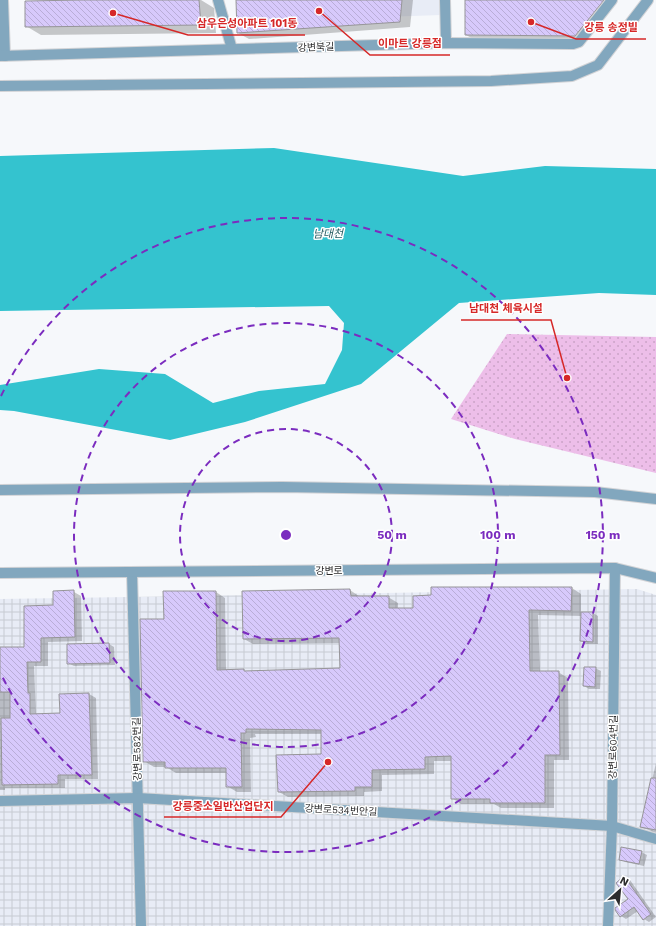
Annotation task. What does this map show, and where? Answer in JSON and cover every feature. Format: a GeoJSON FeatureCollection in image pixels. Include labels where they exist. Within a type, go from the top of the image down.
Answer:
{"type":"FeatureCollection","features":[{"type":"Feature","properties":{"kind":"street"},"geometry":{"type":"LineString","coordinates":[[2,56],[3,0]]}},
{"type":"Feature","properties":{"kind":"street"},"geometry":{"type":"LineString","coordinates":[[218,0],[232,49]]}},
{"type":"Feature","properties":{"kind":"street"},"geometry":{"type":"LineString","coordinates":[[445,0],[446,44]]}},
{"type":"Feature","properties":{"kind":"street","name":"강변북길"},"geometry":{"type":"LineString","coordinates":[[2,56],[446,44],[573,44],[579,42],[612,0]]}},
{"type":"Feature","properties":{"kind":"street"},"geometry":{"type":"LineString","coordinates":[[0,86],[491,81],[572,76],[598,65],[648,0]]}},
{"type":"Feature","properties":{"kind":"street"},"geometry":{"type":"LineString","coordinates":[[0,490],[282,487],[595,492],[656,500]]}},
{"type":"Feature","properties":{"kind":"street","name":"강변로"},"geometry":{"type":"LineString","coordinates":[[0,573],[615,568],[656,578]]}},
{"type":"Feature","properties":{"kind":"street","name":"강변로604번길"},"geometry":{"type":"LineString","coordinates":[[608,926],[612,826],[615,568]]}},
{"type":"Feature","properties":{"kind":"street","name":"강변로582번길"},"geometry":{"type":"LineString","coordinates":[[132,572],[141,926]]}},
{"type":"Feature","properties":{"kind":"street","name":"강변로534번안길"},"geometry":{"type":"LineString","coordinates":[[0,801],[138,798],[612,826],[656,839]]}},
{"type":"Feature","properties":{"kind":"shaded area"},"geometry":{"type":"Polygon","coordinates":[[[240,0],[443,0],[441,15],[239,22],[240,0]]]}},
{"type":"Feature","properties":{"kind":"shaded area"},"geometry":{"type":"Polygon","coordinates":[[[507,334],[656,337],[656,473],[515,439],[451,419],[507,334]]]}},
{"type":"Feature","properties":{"kind":"shaded area"},"geometry":{"type":"Polygon","coordinates":[[[637,589],[656,595],[656,926],[0,926],[0,599],[637,589]]]}},
{"type":"Feature","properties":{"kind":"water","name":"남대천"},"geometry":{"type":"Polygon","coordinates":[[[274,148],[463,176],[545,166],[656,169],[656,295],[599,293],[459,303],[361,384],[245,422],[170,440],[14,411],[0,410],[0,385],[99,369],[165,374],[213,403],[259,391],[325,384],[342,350],[344,323],[329,306],[0,311],[0,156],[274,148]]]}},
{"type":"Feature","properties":{"kind":"building"},"geometry":{"type":"Polygon","coordinates":[[[199,0],[201,25],[25,27],[25,1],[199,0]]]}},
{"type":"Feature","properties":{"kind":"building"},"geometry":{"type":"Polygon","coordinates":[[[236,0],[402,0],[400,22],[237,33],[236,0]]]}},
{"type":"Feature","properties":{"kind":"building"},"geometry":{"type":"Polygon","coordinates":[[[465,0],[604,0],[575,36],[465,35],[465,0]]]}},
{"type":"Feature","properties":{"kind":"building"},"geometry":{"type":"Polygon","coordinates":[[[431,587],[572,587],[571,611],[529,610],[530,671],[559,671],[560,755],[545,755],[545,803],[490,803],[490,799],[451,799],[451,756],[425,757],[425,769],[372,770],[372,787],[355,787],[355,791],[278,792],[276,755],[321,754],[321,730],[246,729],[246,733],[241,733],[242,787],[226,787],[226,768],[165,768],[165,762],[143,762],[140,619],[164,619],[163,591],[216,591],[217,670],[244,669],[244,671],[340,668],[339,638],[243,639],[242,591],[350,589],[351,596],[389,596],[389,608],[413,608],[413,596],[431,595],[431,587]]]}},
{"type":"Feature","properties":{"kind":"building"},"geometry":{"type":"Polygon","coordinates":[[[74,590],[75,637],[41,638],[41,662],[27,662],[28,693],[30,693],[30,714],[60,713],[59,694],[89,693],[92,775],[58,775],[58,784],[2,785],[1,718],[10,718],[10,692],[0,692],[0,647],[24,647],[24,606],[53,605],[53,591],[74,590]]]}},
{"type":"Feature","properties":{"kind":"building"},"geometry":{"type":"Polygon","coordinates":[[[581,612],[593,612],[593,642],[580,641],[581,612]]]}},
{"type":"Feature","properties":{"kind":"building"},"geometry":{"type":"Polygon","coordinates":[[[109,643],[110,663],[67,664],[67,644],[109,643]]]}},
{"type":"Feature","properties":{"kind":"building"},"geometry":{"type":"Polygon","coordinates":[[[584,667],[596,667],[595,687],[583,686],[584,667]]]}},
{"type":"Feature","properties":{"kind":"building"},"geometry":{"type":"Polygon","coordinates":[[[651,778],[656,778],[656,830],[640,827],[651,778]]]}},
{"type":"Feature","properties":{"kind":"building"},"geometry":{"type":"Polygon","coordinates":[[[621,847],[642,851],[639,864],[619,860],[621,847]]]}},
{"type":"Feature","properties":{"kind":"building"},"geometry":{"type":"Polygon","coordinates":[[[624,876],[651,914],[643,920],[634,907],[620,917],[615,910],[615,908],[628,899],[616,883],[624,876]]]}},
{"type":"Feature","properties":{"kind":"place","name":"이마트 강릉점"},"geometry":{"type":"Point","coordinates":[319,11]}},
{"type":"Feature","properties":{"kind":"place","name":"삼우은성아파트 101동"},"geometry":{"type":"Point","coordinates":[113,13]}},
{"type":"Feature","properties":{"kind":"place","name":"강릉 송정빌"},"geometry":{"type":"Point","coordinates":[531,22]}},
{"type":"Feature","properties":{"kind":"place","name":"남대천 체육시설"},"geometry":{"type":"Point","coordinates":[567,378]}},
{"type":"Feature","properties":{"kind":"place","name":"강릉중소일반산업단지"},"geometry":{"type":"Point","coordinates":[328,762]}}]}
